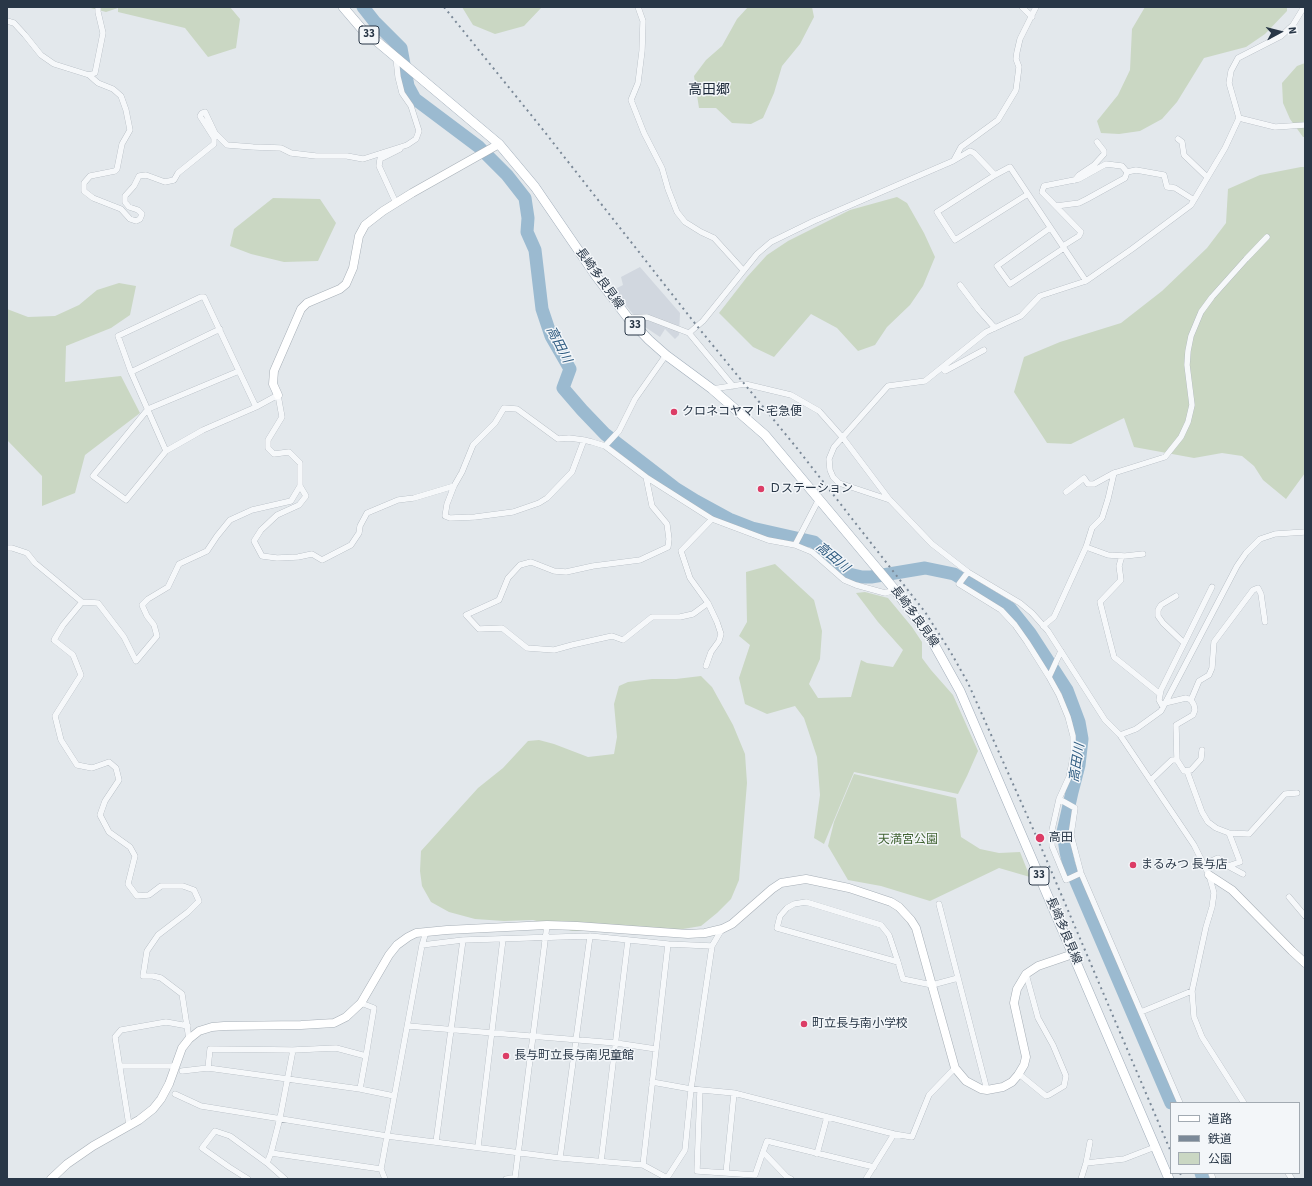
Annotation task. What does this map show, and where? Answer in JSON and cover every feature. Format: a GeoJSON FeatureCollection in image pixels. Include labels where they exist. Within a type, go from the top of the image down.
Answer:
{"type":"FeatureCollection","features":[{"type":"Feature","properties":{"kind":"main road","name":"長崎多良見線"},"geometry":{"type":"LineString","coordinates":[[343,7],[360,28],[412,71],[495,146],[535,187],[596,276],[628,318],[648,340],[712,390],[765,435],[892,587],[930,637],[960,691],[1169,1179]]}},
{"type":"Feature","properties":{"kind":"street"},"geometry":{"type":"LineString","coordinates":[[89,75],[95,73],[103,33],[98,7]]}},
{"type":"Feature","properties":{"kind":"street"},"geometry":{"type":"LineString","coordinates":[[638,7],[643,21],[642,51],[638,83],[631,100],[644,133],[662,168],[677,212],[685,222],[714,238],[743,270]]}},
{"type":"Feature","properties":{"kind":"street"},"geometry":{"type":"LineString","coordinates":[[1022,7],[1032,17]]}},
{"type":"Feature","properties":{"kind":"street"},"geometry":{"type":"LineString","coordinates":[[953,160],[961,148],[998,120],[1016,90],[1019,66],[1016,59],[1020,39],[1036,7]]}},
{"type":"Feature","properties":{"kind":"street"},"geometry":{"type":"LineString","coordinates":[[890,500],[839,483],[833,477],[830,470],[829,459],[834,447],[844,438],[888,386],[926,382],[986,332],[1021,316],[1040,296],[1086,281],[1132,250],[1191,205],[1225,148],[1240,118],[1229,83],[1231,71],[1238,58],[1281,36],[1293,25],[1304,7]]}},
{"type":"Feature","properties":{"kind":"street"},"geometry":{"type":"LineString","coordinates":[[7,21],[14,23],[41,55],[54,64],[89,75],[98,83],[113,89],[121,96],[126,110],[130,130],[122,144],[117,169],[115,171],[90,176],[84,183],[84,191],[93,198],[121,209],[130,219],[136,221],[140,219],[142,214],[138,210],[129,207],[125,202],[126,196],[134,186],[139,176],[146,175],[165,182],[174,180],[178,173],[214,144],[214,138],[200,116],[205,112],[215,133],[227,145],[281,148],[291,153],[316,156],[347,156],[363,159],[407,145]]}},
{"type":"Feature","properties":{"kind":"street"},"geometry":{"type":"LineString","coordinates":[[396,203],[380,166],[380,159],[396,152],[416,139],[419,131],[411,106],[402,93],[398,77],[398,60]]}},
{"type":"Feature","properties":{"kind":"street"},"geometry":{"type":"LineString","coordinates":[[1240,118],[1275,127],[1305,125]]}},
{"type":"Feature","properties":{"kind":"street"},"geometry":{"type":"LineString","coordinates":[[1178,139],[1182,142],[1184,155],[1207,177]]}},
{"type":"Feature","properties":{"kind":"street"},"geometry":{"type":"LineString","coordinates":[[1075,180],[1079,175],[1094,165],[1104,154],[1104,151],[1097,142]]}},
{"type":"Feature","properties":{"kind":"street"},"geometry":{"type":"LineString","coordinates":[[7,548],[12,548],[27,553],[35,563],[82,602],[98,603],[124,637],[136,662],[157,636],[154,625],[142,606],[148,599],[168,587],[179,564],[207,551],[216,536],[230,520],[252,510],[291,501],[300,486],[300,463],[289,452],[274,454],[268,448],[268,440],[282,417],[278,395],[273,384],[274,371],[301,309],[307,303],[335,292],[346,284],[353,268],[359,236],[365,225],[396,203],[495,146]]}},
{"type":"Feature","properties":{"kind":"street"},"geometry":{"type":"LineString","coordinates":[[690,333],[703,321],[743,270],[770,242],[970,151],[974,153],[995,175]]}},
{"type":"Feature","properties":{"kind":"street"},"geometry":{"type":"LineString","coordinates":[[1050,228],[998,266],[1010,284],[1079,236],[1081,232],[1042,192],[1044,186],[1075,180],[1106,164],[1122,166],[1127,172]]}},
{"type":"Feature","properties":{"kind":"street"},"geometry":{"type":"LineString","coordinates":[[1028,194],[955,240],[937,212],[1010,167],[1028,194],[1050,228],[1086,281]]}},
{"type":"Feature","properties":{"kind":"street"},"geometry":{"type":"LineString","coordinates":[[1127,172],[1136,170],[1164,176],[1167,187],[1175,188],[1194,200]]}},
{"type":"Feature","properties":{"kind":"street"},"geometry":{"type":"LineString","coordinates":[[1056,206],[1079,203],[1125,178],[1127,172]]}},
{"type":"Feature","properties":{"kind":"street"},"geometry":{"type":"LineString","coordinates":[[1066,492],[1084,478],[1088,484],[1094,484],[1114,473],[1165,457],[1181,437],[1188,422],[1192,405],[1188,351],[1191,336],[1201,312],[1212,297],[1267,237]]}},
{"type":"Feature","properties":{"kind":"street"},"geometry":{"type":"LineString","coordinates":[[960,285],[995,328]]}},
{"type":"Feature","properties":{"kind":"street"},"geometry":{"type":"LineString","coordinates":[[166,451],[131,372],[118,336],[201,297],[204,297],[256,407]]}},
{"type":"Feature","properties":{"kind":"street"},"geometry":{"type":"LineString","coordinates":[[628,318],[647,317],[690,333],[733,386]]}},
{"type":"Feature","properties":{"kind":"street"},"geometry":{"type":"LineString","coordinates":[[131,372],[220,329]]}},
{"type":"Feature","properties":{"kind":"street"},"geometry":{"type":"LineString","coordinates":[[942,368],[945,371],[984,350]]}},
{"type":"Feature","properties":{"kind":"street"},"geometry":{"type":"LineString","coordinates":[[607,444],[619,431],[635,400],[666,355]]}},
{"type":"Feature","properties":{"kind":"street"},"geometry":{"type":"LineString","coordinates":[[239,371],[148,409],[93,476],[126,500],[166,451],[203,430],[256,407],[278,395]]}},
{"type":"Feature","properties":{"kind":"street"},"geometry":{"type":"LineString","coordinates":[[712,390],[745,384],[791,395],[819,411],[844,438],[890,500],[932,544],[967,573],[1020,603],[1032,613],[1048,631],[1106,720],[1120,735],[1194,845],[1209,875],[1214,893],[1192,990],[1194,1017],[1202,1037],[1243,1102]]}},
{"type":"Feature","properties":{"kind":"street"},"geometry":{"type":"LineString","coordinates":[[584,440],[572,472],[547,498],[539,503],[513,512],[475,517],[450,518],[445,516],[447,504],[454,486],[462,472],[473,445],[495,423],[504,408],[517,409],[558,439],[569,438],[584,440],[607,444],[646,477],[712,519],[768,540],[795,545],[812,552],[844,580],[856,585],[885,593],[892,587]]}},
{"type":"Feature","properties":{"kind":"street"},"geometry":{"type":"LineString","coordinates":[[1043,626],[1054,617],[1086,547],[1092,528],[1102,518],[1114,473]]}},
{"type":"Feature","properties":{"kind":"street"},"geometry":{"type":"LineString","coordinates":[[646,477],[652,506],[667,524],[669,539],[668,547],[640,560],[593,566],[566,572],[554,571],[531,562],[520,566],[508,578],[499,600],[466,615],[479,629],[502,628],[527,648],[554,650],[612,636],[623,640],[652,617],[680,617],[694,614],[708,603]]}},
{"type":"Feature","properties":{"kind":"street"},"geometry":{"type":"LineString","coordinates":[[300,486],[306,496],[299,505],[277,515],[261,530],[254,541],[262,556],[277,558],[298,557],[312,554],[322,560],[351,545],[360,533],[360,526],[367,513],[398,500],[414,498],[454,486]]}},
{"type":"Feature","properties":{"kind":"street"},"geometry":{"type":"LineString","coordinates":[[795,545],[820,499]]}},
{"type":"Feature","properties":{"kind":"street"},"geometry":{"type":"LineString","coordinates":[[706,666],[711,652],[719,641],[721,634],[708,603],[690,578],[681,551],[712,519]]}},
{"type":"Feature","properties":{"kind":"street"},"geometry":{"type":"LineString","coordinates":[[1120,735],[1136,729],[1160,712],[1237,566],[1246,553],[1260,539],[1275,534],[1305,532]]}},
{"type":"Feature","properties":{"kind":"street"},"geometry":{"type":"LineString","coordinates":[[1086,547],[1108,555],[1122,556],[1143,554]]}},
{"type":"Feature","properties":{"kind":"street"},"geometry":{"type":"LineString","coordinates":[[1122,556],[1119,566],[1121,580],[1100,602],[1108,638],[1114,657],[1160,694]]}},
{"type":"Feature","properties":{"kind":"street"},"geometry":{"type":"LineString","coordinates":[[967,573],[959,584],[1001,610],[1010,620],[1027,642],[1059,695],[1068,717],[1073,736],[1073,757],[1069,777],[1059,799],[1052,830],[1052,846],[1066,880],[1081,873]]}},
{"type":"Feature","properties":{"kind":"street"},"geometry":{"type":"LineString","coordinates":[[1164,705],[1159,700],[1160,694],[1212,587]]}},
{"type":"Feature","properties":{"kind":"street"},"geometry":{"type":"LineString","coordinates":[[1191,700],[1199,681],[1209,674],[1212,668],[1214,642],[1253,590],[1258,588],[1261,594],[1265,622]]}},
{"type":"Feature","properties":{"kind":"street"},"geometry":{"type":"LineString","coordinates":[[1176,596],[1161,605],[1158,610],[1158,616],[1163,623],[1184,643]]}},
{"type":"Feature","properties":{"kind":"street"},"geometry":{"type":"LineString","coordinates":[[82,602],[63,625],[54,640],[73,655],[81,675],[55,716],[56,722],[61,740],[77,765],[92,768],[109,762],[116,768],[119,780],[105,801],[100,815],[109,832],[130,847],[135,856],[128,884],[138,896],[149,894],[161,886],[183,886],[194,890],[199,901],[188,912],[158,935],[146,951],[143,976],[154,976],[161,978],[182,994],[189,1039]]}},
{"type":"Feature","properties":{"kind":"street"},"geometry":{"type":"LineString","coordinates":[[1048,677],[1061,651]]}},
{"type":"Feature","properties":{"kind":"street"},"geometry":{"type":"LineString","coordinates":[[1164,705],[1186,698],[1191,700],[1194,705],[1193,715],[1176,725],[1177,760],[1184,771],[1186,771],[1202,812],[1208,822],[1216,828],[1229,833],[1248,834],[1285,794],[1297,793]]}},
{"type":"Feature","properties":{"kind":"street"},"geometry":{"type":"LineString","coordinates":[[1186,771],[1191,770],[1197,765],[1201,759],[1202,750]]}},
{"type":"Feature","properties":{"kind":"street"},"geometry":{"type":"LineString","coordinates":[[1151,780],[1172,760],[1177,760]]}},
{"type":"Feature","properties":{"kind":"street"},"geometry":{"type":"LineString","coordinates":[[1059,799],[1075,808],[1070,835],[1081,873],[1180,1102]]}},
{"type":"Feature","properties":{"kind":"street"},"geometry":{"type":"LineString","coordinates":[[1228,866],[1240,862],[1229,833]]}},
{"type":"Feature","properties":{"kind":"street"},"geometry":{"type":"LineString","coordinates":[[1203,865],[1218,858],[1228,866],[1243,874]]}},
{"type":"Feature","properties":{"kind":"street"},"geometry":{"type":"LineString","coordinates":[[1209,875],[1232,890],[1305,963]]}},
{"type":"Feature","properties":{"kind":"street"},"geometry":{"type":"LineString","coordinates":[[51,1179],[67,1164],[87,1150],[139,1120],[153,1109],[161,1099],[179,1068],[182,1048],[189,1039],[199,1031],[212,1027],[301,1025],[334,1022],[346,1017],[361,1003],[397,944],[408,936],[426,932],[547,925],[705,934],[722,929],[744,915],[772,889],[781,884],[806,879],[849,888],[891,902],[899,907],[911,920],[916,928],[956,1068],[966,1081],[981,1089],[987,1090],[1003,1088],[1012,1082],[1024,1065],[1026,1057],[1014,1003],[1017,988],[1026,974],[1038,966],[1073,954]]}},
{"type":"Feature","properties":{"kind":"street"},"geometry":{"type":"LineString","coordinates":[[1289,897],[1305,916]]}},
{"type":"Feature","properties":{"kind":"street"},"geometry":{"type":"LineString","coordinates":[[898,962],[777,928],[780,916],[787,908],[794,904],[806,902],[880,925],[889,935],[904,979],[932,985],[958,978]]}},
{"type":"Feature","properties":{"kind":"street"},"geometry":{"type":"LineString","coordinates":[[939,904],[987,1090]]}},
{"type":"Feature","properties":{"kind":"street"},"geometry":{"type":"LineString","coordinates":[[506,1179],[515,1179],[547,925]]}},
{"type":"Feature","properties":{"kind":"street"},"geometry":{"type":"LineString","coordinates":[[175,1094],[201,1106],[387,1136],[560,1158],[643,1165],[667,1178],[685,1150],[691,1089],[712,946],[722,929]]}},
{"type":"Feature","properties":{"kind":"street"},"geometry":{"type":"LineString","coordinates":[[385,1179],[381,1169],[422,945],[426,932]]}},
{"type":"Feature","properties":{"kind":"street"},"geometry":{"type":"LineString","coordinates":[[422,945],[463,940],[590,936],[668,944],[712,946]]}},
{"type":"Feature","properties":{"kind":"street"},"geometry":{"type":"LineString","coordinates":[[560,1158],[590,936]]}},
{"type":"Feature","properties":{"kind":"street"},"geometry":{"type":"LineString","coordinates":[[478,1147],[503,939]]}},
{"type":"Feature","properties":{"kind":"street"},"geometry":{"type":"LineString","coordinates":[[436,1142],[463,940]]}},
{"type":"Feature","properties":{"kind":"street"},"geometry":{"type":"LineString","coordinates":[[601,1162],[628,940]]}},
{"type":"Feature","properties":{"kind":"street"},"geometry":{"type":"LineString","coordinates":[[643,1165],[668,944]]}},
{"type":"Feature","properties":{"kind":"street"},"geometry":{"type":"LineString","coordinates":[[1019,1074],[1046,1096],[1064,1086],[1066,1076],[1053,1045],[1038,1018],[1026,974]]}},
{"type":"Feature","properties":{"kind":"street"},"geometry":{"type":"LineString","coordinates":[[1140,1012],[1192,990]]}},
{"type":"Feature","properties":{"kind":"street"},"geometry":{"type":"LineString","coordinates":[[360,1089],[374,1008],[361,1003]]}},
{"type":"Feature","properties":{"kind":"street"},"geometry":{"type":"LineString","coordinates":[[129,1125],[115,1037],[121,1030],[166,1022],[188,1026]]}},
{"type":"Feature","properties":{"kind":"street"},"geometry":{"type":"LineString","coordinates":[[408,1026],[616,1043],[656,1049]]}},
{"type":"Feature","properties":{"kind":"street"},"geometry":{"type":"LineString","coordinates":[[208,1068],[210,1049],[293,1050],[336,1048],[366,1056]]}},
{"type":"Feature","properties":{"kind":"street"},"geometry":{"type":"LineString","coordinates":[[267,1163],[280,1118],[286,1078],[293,1050]]}},
{"type":"Feature","properties":{"kind":"street"},"geometry":{"type":"LineString","coordinates":[[120,1066],[208,1068],[360,1089],[394,1096]]}},
{"type":"Feature","properties":{"kind":"street"},"geometry":{"type":"LineString","coordinates":[[652,1082],[691,1089],[734,1094],[894,1134],[912,1137],[929,1095],[956,1068]]}},
{"type":"Feature","properties":{"kind":"street"},"geometry":{"type":"LineString","coordinates":[[700,1090],[697,1171],[755,1175],[767,1141],[874,1168]]}},
{"type":"Feature","properties":{"kind":"street"},"geometry":{"type":"LineString","coordinates":[[726,1173],[734,1094]]}},
{"type":"Feature","properties":{"kind":"street"},"geometry":{"type":"LineString","coordinates":[[818,1154],[827,1117]]}},
{"type":"Feature","properties":{"kind":"street"},"geometry":{"type":"LineString","coordinates":[[248,1179],[202,1148],[215,1131],[230,1136],[267,1163],[285,1179]]}},
{"type":"Feature","properties":{"kind":"street"},"geometry":{"type":"LineString","coordinates":[[869,1179],[894,1134]]}},
{"type":"Feature","properties":{"kind":"street"},"geometry":{"type":"LineString","coordinates":[[1081,1179],[1090,1142]]}},
{"type":"Feature","properties":{"kind":"street"},"geometry":{"type":"LineString","coordinates":[[1086,1163],[1124,1159],[1155,1146]]}},
{"type":"Feature","properties":{"kind":"street"},"geometry":{"type":"LineString","coordinates":[[763,1152],[787,1177],[791,1179]]}},
{"type":"Feature","properties":{"kind":"street"},"geometry":{"type":"LineString","coordinates":[[271,1153],[381,1169]]}},
{"type":"Feature","properties":{"kind":"shaded area"},"geometry":{"type":"Polygon","coordinates":[[[640,267],[680,313],[679,335],[675,339],[665,329],[660,337],[642,325],[613,290],[623,285],[621,277],[640,267]]]}},
{"type":"Feature","properties":{"kind":"green space"},"geometry":{"type":"Polygon","coordinates":[[[87,7],[230,7],[240,19],[236,48],[208,57],[185,28],[118,12],[118,8],[106,12],[87,7]]]}},
{"type":"Feature","properties":{"kind":"green space"},"geometry":{"type":"Polygon","coordinates":[[[462,7],[542,7],[524,26],[495,34],[473,25],[462,7]]]}},
{"type":"Feature","properties":{"kind":"green space"},"geometry":{"type":"Polygon","coordinates":[[[748,7],[812,7],[814,17],[800,44],[782,66],[774,93],[763,118],[751,124],[732,123],[716,108],[699,108],[694,76],[706,60],[722,46],[737,19],[748,7]]]}},
{"type":"Feature","properties":{"kind":"green space"},"geometry":{"type":"Polygon","coordinates":[[[1145,7],[1287,7],[1287,11],[1265,34],[1246,47],[1204,58],[1177,102],[1162,119],[1140,131],[1119,134],[1101,133],[1097,121],[1118,95],[1130,70],[1132,29],[1145,7]]]}},
{"type":"Feature","properties":{"kind":"green space"},"geometry":{"type":"Polygon","coordinates":[[[1305,63],[1305,137],[1303,137],[1290,119],[1283,103],[1282,83],[1297,66],[1305,63]]]}},
{"type":"Feature","properties":{"kind":"green space"},"geometry":{"type":"Polygon","coordinates":[[[1305,167],[1305,473],[1286,499],[1263,480],[1254,466],[1242,456],[1222,453],[1194,458],[1134,447],[1124,418],[1071,444],[1047,443],[1014,392],[1024,357],[1060,342],[1121,323],[1162,291],[1207,248],[1226,223],[1228,189],[1260,175],[1305,167]]]}},
{"type":"Feature","properties":{"kind":"green space"},"geometry":{"type":"Polygon","coordinates":[[[897,197],[907,203],[924,233],[935,257],[923,286],[910,305],[887,327],[875,345],[858,351],[837,328],[811,314],[774,357],[753,347],[719,313],[747,277],[767,255],[788,241],[850,210],[897,197]]]}},
{"type":"Feature","properties":{"kind":"green space"},"geometry":{"type":"Polygon","coordinates":[[[273,198],[320,199],[336,223],[318,261],[284,262],[251,254],[230,246],[234,229],[273,198]]]}},
{"type":"Feature","properties":{"kind":"green space"},"geometry":{"type":"Polygon","coordinates":[[[119,283],[136,286],[130,315],[111,328],[66,346],[65,382],[121,376],[140,413],[85,455],[75,493],[42,506],[42,476],[7,440],[7,309],[28,317],[55,316],[79,305],[97,290],[119,283]]]}},
{"type":"Feature","properties":{"kind":"green space"},"geometry":{"type":"Polygon","coordinates":[[[775,564],[814,600],[822,631],[820,659],[809,684],[818,698],[851,697],[861,660],[867,663],[893,667],[903,650],[878,622],[856,593],[865,592],[888,598],[912,627],[922,642],[922,658],[953,695],[978,751],[958,794],[854,772],[824,844],[814,838],[820,795],[817,757],[804,718],[795,706],[767,714],[745,704],[739,678],[750,645],[739,636],[747,622],[746,572],[775,564]]]}},
{"type":"Feature","properties":{"kind":"green space"},"geometry":{"type":"Polygon","coordinates":[[[701,676],[712,687],[733,725],[745,754],[747,783],[739,880],[731,899],[717,913],[701,926],[671,931],[572,931],[533,920],[504,921],[475,919],[449,912],[431,902],[422,886],[420,871],[421,851],[478,788],[503,768],[528,741],[539,740],[554,744],[588,757],[614,754],[617,737],[614,704],[619,686],[628,682],[652,679],[676,679],[701,676]]]}},
{"type":"Feature","properties":{"kind":"green space","name":"天満宮公園"},"geometry":{"type":"Polygon","coordinates":[[[854,774],[956,798],[961,837],[980,849],[999,853],[1020,852],[1030,877],[999,868],[930,901],[881,886],[848,880],[828,846],[834,822],[854,774]]]}},
{"type":"Feature","properties":{"kind":"waterway","name":"高田川"},"geometry":{"type":"LineString","coordinates":[[363,7],[374,21],[401,48],[408,86],[415,99],[479,147],[507,175],[525,198],[528,218],[527,232],[535,250],[542,309],[551,336],[570,369],[563,388],[605,434],[675,488],[729,519],[752,528],[814,542],[849,574],[862,577],[871,577],[925,568],[954,574],[1010,608],[1030,633],[1067,690],[1079,722],[1082,739],[1079,765],[1063,832],[1069,865],[1171,1102]]}},
{"type":"Feature","properties":{"kind":"waterway","name":"高田川"},"geometry":{"type":"LineString","coordinates":[[1201,1174],[1203,1179]]}},
{"type":"Feature","properties":{"kind":"railway"},"geometry":{"type":"LineString","coordinates":[[444,7],[540,126],[697,326],[796,447],[925,612],[950,651],[968,683],[1038,840],[1170,1150]]}},
{"type":"Feature","properties":{"kind":"railway"},"geometry":{"type":"LineString","coordinates":[[1180,1174],[1183,1179]]}},
{"type":"Feature","properties":{"kind":"place","name":"クロネコヤマト宅急便"},"geometry":{"type":"Point","coordinates":[674,412]}},
{"type":"Feature","properties":{"kind":"place","name":"Ｄステーション"},"geometry":{"type":"Point","coordinates":[761,489]}},
{"type":"Feature","properties":{"kind":"place","name":"高田"},"geometry":{"type":"Point","coordinates":[1040,838]}},
{"type":"Feature","properties":{"kind":"place","name":"まるみつ 長与店"},"geometry":{"type":"Point","coordinates":[1133,865]}},
{"type":"Feature","properties":{"kind":"place","name":"町立長与南小学校"},"geometry":{"type":"Point","coordinates":[804,1024]}},
{"type":"Feature","properties":{"kind":"place","name":"長与町立長与南児童館"},"geometry":{"type":"Point","coordinates":[506,1056]}},
{"type":"Feature","properties":{"kind":"district","name":"高田郷"},"geometry":{"type":"Point","coordinates":[709,91]}}]}
